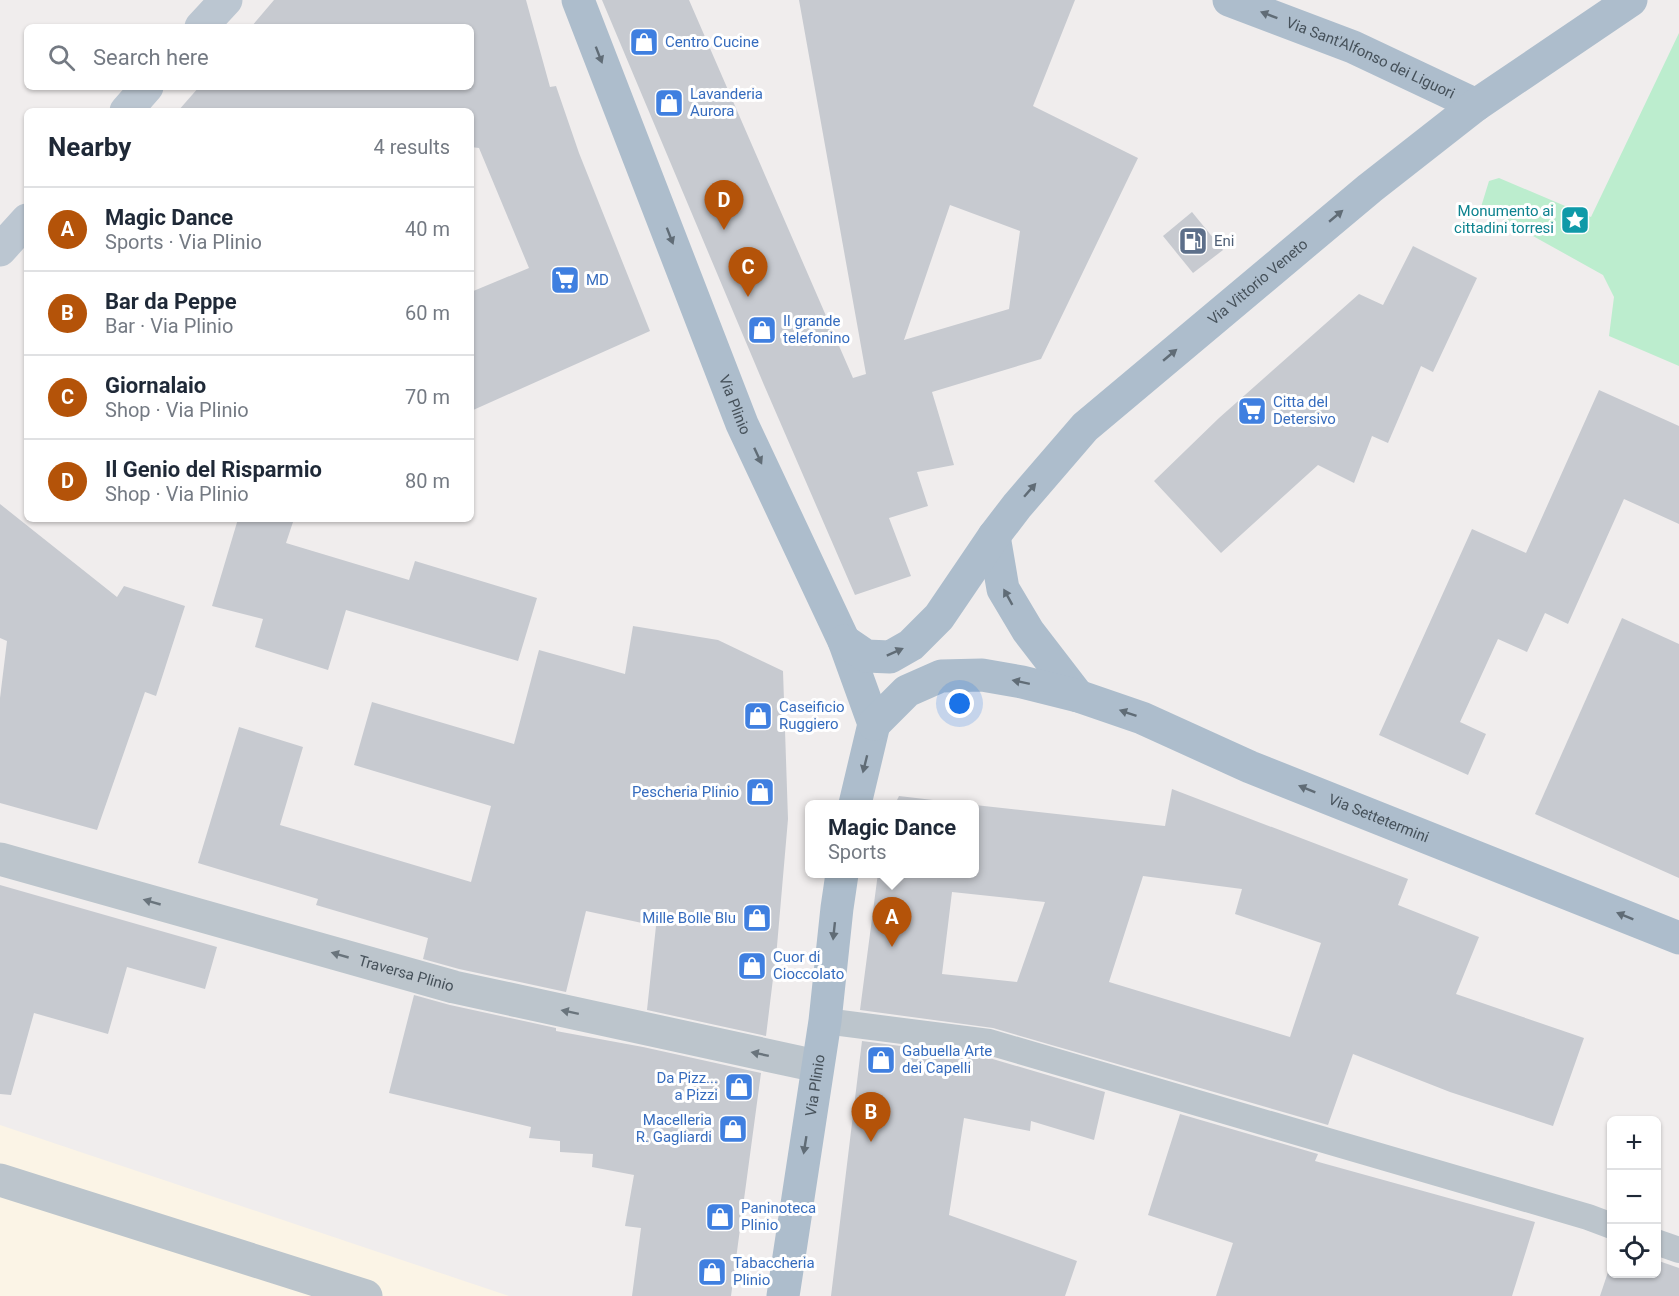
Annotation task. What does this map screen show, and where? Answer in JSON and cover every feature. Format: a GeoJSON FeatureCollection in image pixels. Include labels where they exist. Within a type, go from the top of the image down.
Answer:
{"type":"FeatureCollection","features":[{"type":"Feature","properties":{"kind":"main road"},"geometry":{"type":"LineString","coordinates":[[204,24],[226,0]]}},
{"type":"Feature","properties":{"kind":"main road","name":"Via Plinio"},"geometry":{"type":"LineString","coordinates":[[578,0],[742,424],[844,641],[874,724]]}},
{"type":"Feature","properties":{"kind":"main road","name":"Via Sant'Alfonso dei Liguori"},"geometry":{"type":"LineString","coordinates":[[1229,0],[1353,47],[1476,105]]}},
{"type":"Feature","properties":{"kind":"main road","name":"Via Vittorio Veneto"},"geometry":{"type":"LineString","coordinates":[[844,641],[866,656],[890,657],[911,645],[939,617],[1017,506],[1085,427],[1370,188],[1476,105],[1631,0]]}},
{"type":"Feature","properties":{"kind":"main road"},"geometry":{"type":"LineString","coordinates":[[129,108],[144,90]]}},
{"type":"Feature","properties":{"kind":"main road"},"geometry":{"type":"LineString","coordinates":[[0,250],[24,223]]}},
{"type":"Feature","properties":{"kind":"main road"},"geometry":{"type":"LineString","coordinates":[[994,536],[1003,589],[1028,631],[1078,696]]}},
{"type":"Feature","properties":{"kind":"main road","name":"Via Settetermini"},"geometry":{"type":"LineString","coordinates":[[874,724],[907,691],[941,676],[982,675],[1078,696],[1142,718],[1250,767],[1679,938]]}},
{"type":"Feature","properties":{"kind":"main road"},"geometry":{"type":"LineString","coordinates":[[856,800],[874,724]]}},
{"type":"Feature","properties":{"kind":"main road","name":"Via Plinio"},"geometry":{"type":"LineString","coordinates":[[783,1296],[825,1021],[841,878]]}},
{"type":"Feature","properties":{"kind":"street","name":"Traversa Plinio"},"geometry":{"type":"LineString","coordinates":[[0,860],[454,987],[818,1066]]}},
{"type":"Feature","properties":{"kind":"street"},"geometry":{"type":"LineString","coordinates":[[0,1180],[366,1296]]}},
{"type":"Feature","properties":{"kind":"lane"},"geometry":{"type":"LineString","coordinates":[[825,1021],[989,1042],[1607,1225]]}},
{"type":"Feature","properties":{"kind":"lane"},"geometry":{"type":"LineString","coordinates":[[1661,1244],[1679,1250]]}},
{"type":"Feature","properties":{"kind":"shaded area"},"geometry":{"type":"Polygon","coordinates":[[[0,1125],[509,1296],[0,1296],[0,1125]]]}},
{"type":"Feature","properties":{"kind":"green space"},"geometry":{"type":"Polygon","coordinates":[[[1679,33],[1679,366],[1609,336],[1614,297],[1603,275],[1481,207],[1489,181],[1499,178],[1591,217],[1679,33]]]}},
{"type":"Feature","properties":{"kind":"building"},"geometry":{"type":"Polygon","coordinates":[[[274,0],[526,0],[550,87],[556,86],[579,153],[650,331],[474,410],[474,291],[529,268],[479,148],[474,147],[474,108],[181,108],[196,90],[474,90],[474,24],[254,24],[274,0]]]}},
{"type":"Feature","properties":{"kind":"building"},"geometry":{"type":"Polygon","coordinates":[[[602,0],[689,0],[853,378],[866,374],[799,0],[1075,0],[1033,106],[1138,158],[1041,359],[932,392],[954,465],[917,472],[928,506],[889,518],[911,576],[855,595],[602,0]],[[950,205],[904,340],[1009,309],[1020,231],[950,205]]]}},
{"type":"Feature","properties":{"kind":"building"},"geometry":{"type":"Polygon","coordinates":[[[1192,212],[1223,250],[1193,273],[1163,236],[1192,212]]]}},
{"type":"Feature","properties":{"kind":"building"},"geometry":{"type":"Polygon","coordinates":[[[1413,246],[1477,278],[1433,372],[1421,366],[1388,443],[1372,436],[1354,483],[1318,465],[1221,553],[1154,481],[1219,418],[1359,294],[1383,305],[1413,246]]]}},
{"type":"Feature","properties":{"kind":"building"},"geometry":{"type":"Polygon","coordinates":[[[1599,390],[1679,426],[1679,524],[1624,499],[1568,624],[1545,613],[1527,652],[1498,639],[1460,722],[1486,734],[1468,775],[1379,735],[1472,529],[1526,553],[1599,390]]]}},
{"type":"Feature","properties":{"kind":"building"},"geometry":{"type":"Polygon","coordinates":[[[0,504],[117,597],[124,586],[185,606],[156,696],[145,692],[97,830],[0,803],[0,698],[7,641],[0,638],[0,504]]]}},
{"type":"Feature","properties":{"kind":"building"},"geometry":{"type":"Polygon","coordinates":[[[237,522],[293,522],[286,543],[409,580],[415,561],[537,598],[518,661],[346,610],[328,670],[255,647],[263,619],[212,606],[237,522]]]}},
{"type":"Feature","properties":{"kind":"building"},"geometry":{"type":"Polygon","coordinates":[[[1622,618],[1679,644],[1679,878],[1535,814],[1622,618]]]}},
{"type":"Feature","properties":{"kind":"building"},"geometry":{"type":"Polygon","coordinates":[[[633,626],[718,640],[783,671],[788,819],[777,946],[766,1036],[647,1010],[656,926],[586,911],[566,992],[423,959],[428,938],[316,905],[318,899],[198,863],[239,727],[303,747],[280,825],[471,882],[491,806],[354,765],[372,702],[514,744],[539,650],[625,674],[633,626]]]}},
{"type":"Feature","properties":{"kind":"building"},"geometry":{"type":"Polygon","coordinates":[[[1172,789],[1408,879],[1398,905],[1479,937],[1456,994],[1584,1038],[1553,1126],[1450,1092],[1353,1054],[1328,1125],[993,1028],[860,1010],[877,878],[979,878],[979,805],[1165,826],[1172,789]],[[1143,876],[1109,982],[1290,1037],[1321,943],[1235,914],[1242,889],[1143,876]],[[952,892],[942,974],[1017,982],[1045,902],[952,892]]]}},
{"type":"Feature","properties":{"kind":"building"},"geometry":{"type":"Polygon","coordinates":[[[899,796],[933,800],[897,800],[899,796]]]}},
{"type":"Feature","properties":{"kind":"building"},"geometry":{"type":"Polygon","coordinates":[[[0,885],[217,947],[205,989],[127,967],[108,1034],[34,1013],[11,1095],[0,1094],[0,885]]]}},
{"type":"Feature","properties":{"kind":"building"},"geometry":{"type":"Polygon","coordinates":[[[414,995],[556,1028],[556,1031],[761,1073],[731,1296],[632,1296],[641,1228],[625,1226],[634,1175],[592,1167],[593,1154],[560,1152],[560,1141],[529,1138],[531,1127],[389,1093],[414,995]]]}},
{"type":"Feature","properties":{"kind":"building"},"geometry":{"type":"Polygon","coordinates":[[[862,1041],[986,1057],[1105,1092],[1094,1140],[1031,1121],[1030,1131],[964,1118],[949,1215],[1077,1261],[1065,1296],[831,1296],[862,1041]]]}},
{"type":"Feature","properties":{"kind":"building"},"geometry":{"type":"Polygon","coordinates":[[[1180,1114],[1318,1154],[1315,1161],[1535,1222],[1512,1296],[1216,1296],[1233,1243],[1148,1215],[1180,1114]]]}},
{"type":"Feature","properties":{"kind":"building"},"geometry":{"type":"Polygon","coordinates":[[[1661,1262],[1679,1268],[1679,1296],[1600,1296],[1607,1275],[1607,1278],[1661,1278],[1661,1262]]]}},
{"type":"Feature","properties":{"kind":"place","name":"Centro Cucine"},"geometry":{"type":"Point","coordinates":[644,42]}},
{"type":"Feature","properties":{"kind":"place","name":"Lavanderia Aurora"},"geometry":{"type":"Point","coordinates":[669,103]}},
{"type":"Feature","properties":{"kind":"place","name":"Monumento ai cittadini torresi"},"geometry":{"type":"Point","coordinates":[1575,220]}},
{"type":"Feature","properties":{"kind":"place","name":"Il Genio del Risparmio"},"geometry":{"type":"Point","coordinates":[724,230]}},
{"type":"Feature","properties":{"kind":"place","name":"Eni"},"geometry":{"type":"Point","coordinates":[1193,241]}},
{"type":"Feature","properties":{"kind":"place","name":"MD"},"geometry":{"type":"Point","coordinates":[565,280]}},
{"type":"Feature","properties":{"kind":"place","name":"Giornalaio"},"geometry":{"type":"Point","coordinates":[748,297]}},
{"type":"Feature","properties":{"kind":"place","name":"Il grande telefonino"},"geometry":{"type":"Point","coordinates":[762,330]}},
{"type":"Feature","properties":{"kind":"place","name":"Citta del Detersivo"},"geometry":{"type":"Point","coordinates":[1252,411]}},
{"type":"Feature","properties":{"kind":"place","name":"Caseificio Ruggiero"},"geometry":{"type":"Point","coordinates":[758,716]}},
{"type":"Feature","properties":{"kind":"place","name":"Pescheria Plinio"},"geometry":{"type":"Point","coordinates":[760,792]}},
{"type":"Feature","properties":{"kind":"place","name":"Mille Bolle Blu"},"geometry":{"type":"Point","coordinates":[757,918]}},
{"type":"Feature","properties":{"kind":"place","name":"Magic Dance"},"geometry":{"type":"Point","coordinates":[892,947]}},
{"type":"Feature","properties":{"kind":"place","name":"Cuor di Cioccolato"},"geometry":{"type":"Point","coordinates":[752,966]}},
{"type":"Feature","properties":{"kind":"place","name":"Gabuella Arte dei Capelli"},"geometry":{"type":"Point","coordinates":[881,1060]}},
{"type":"Feature","properties":{"kind":"place","name":"Da Pizz... a Pizzi"},"geometry":{"type":"Point","coordinates":[739,1087]}},
{"type":"Feature","properties":{"kind":"place","name":"Macelleria R. Gagliardi"},"geometry":{"type":"Point","coordinates":[733,1129]}},
{"type":"Feature","properties":{"kind":"place","name":"Bar da Peppe"},"geometry":{"type":"Point","coordinates":[871,1142]}},
{"type":"Feature","properties":{"kind":"place","name":"Paninoteca Plinio"},"geometry":{"type":"Point","coordinates":[720,1217]}},
{"type":"Feature","properties":{"kind":"place","name":"Tabaccheria Plinio"},"geometry":{"type":"Point","coordinates":[712,1272]}}]}
